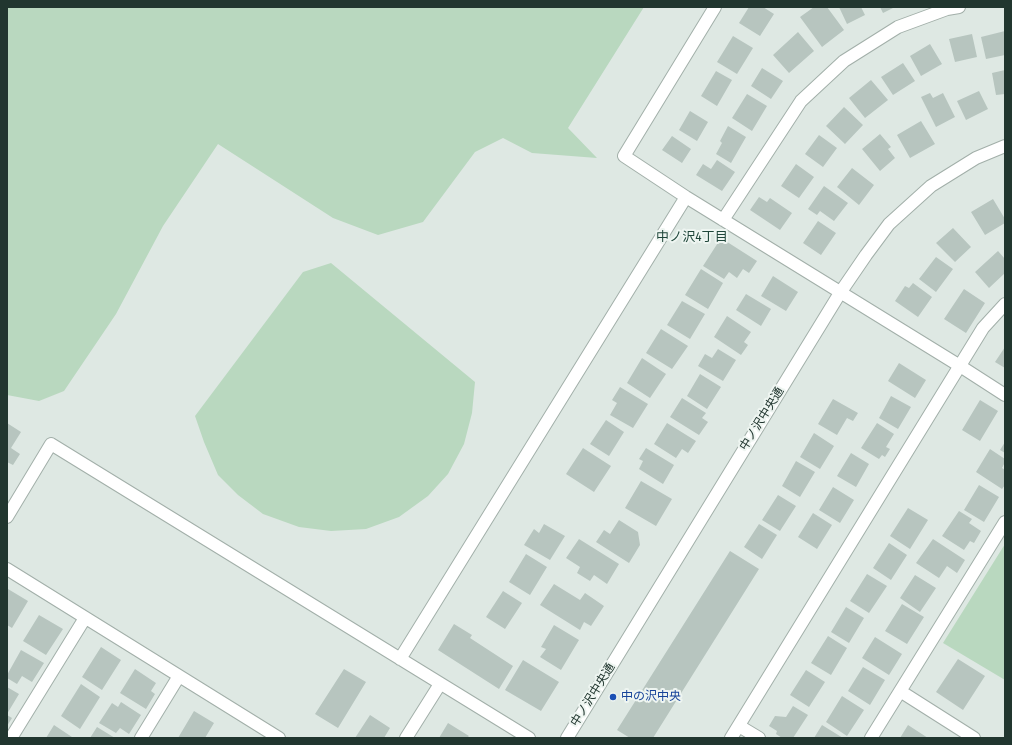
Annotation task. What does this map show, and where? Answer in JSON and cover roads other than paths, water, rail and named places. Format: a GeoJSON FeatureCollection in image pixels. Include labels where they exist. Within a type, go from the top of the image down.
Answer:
{"type":"FeatureCollection","features":[{"type":"Feature","properties":{"kind":"street"},"geometry":{"type":"LineString","coordinates":[[715,7],[624,156],[686,197],[1005,395]]}},
{"type":"Feature","properties":{"kind":"street"},"geometry":{"type":"LineString","coordinates":[[723,220],[801,101],[844,61],[898,27],[947,9],[959,7]]}},
{"type":"Feature","properties":{"kind":"street","name":"中ノ沢中央通"},"geometry":{"type":"LineString","coordinates":[[567,738],[840,293],[866,255],[889,224],[931,186],[976,158],[1005,146]]}},
{"type":"Feature","properties":{"kind":"street"},"geometry":{"type":"LineString","coordinates":[[400,659],[686,197]]}},
{"type":"Feature","properties":{"kind":"street"},"geometry":{"type":"LineString","coordinates":[[731,738],[983,328],[1005,304]]}},
{"type":"Feature","properties":{"kind":"street"},"geometry":{"type":"LineString","coordinates":[[7,518],[51,444],[529,738]]}},
{"type":"Feature","properties":{"kind":"street"},"geometry":{"type":"LineString","coordinates":[[871,738],[1005,522]]}},
{"type":"Feature","properties":{"kind":"street"},"geometry":{"type":"LineString","coordinates":[[7,569],[277,737]]}},
{"type":"Feature","properties":{"kind":"street"},"geometry":{"type":"LineString","coordinates":[[11,738],[85,618]]}},
{"type":"Feature","properties":{"kind":"street"},"geometry":{"type":"LineString","coordinates":[[141,738],[179,676]]}},
{"type":"Feature","properties":{"kind":"street"},"geometry":{"type":"LineString","coordinates":[[406,738],[440,684]]}},
{"type":"Feature","properties":{"kind":"street"},"geometry":{"type":"LineString","coordinates":[[900,691],[974,738]]}},
{"type":"Feature","properties":{"kind":"street"},"geometry":{"type":"LineString","coordinates":[[739,726],[759,738]]}},
{"type":"Feature","properties":{"kind":"place","name":"中の沢中央"},"geometry":{"type":"Point","coordinates":[613,697]}},
{"type":"Feature","properties":{"kind":"district","name":"中ノ沢4丁目"},"geometry":{"type":"Point","coordinates":[692,237]}}]}
